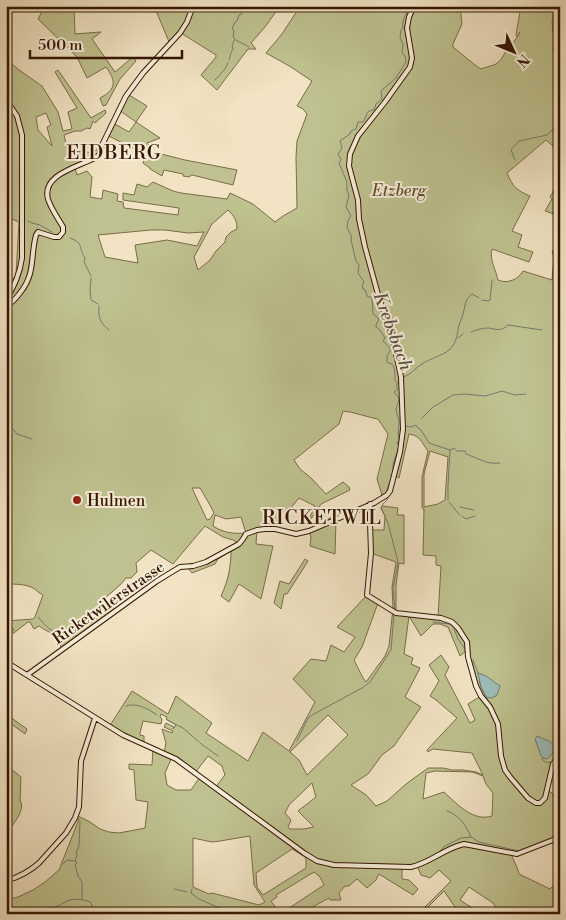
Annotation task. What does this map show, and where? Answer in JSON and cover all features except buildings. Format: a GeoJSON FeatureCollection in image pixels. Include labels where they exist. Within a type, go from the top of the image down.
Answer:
{"type":"FeatureCollection","features":[{"type":"Feature","properties":{"kind":"street"},"geometry":{"type":"LineString","coordinates":[[6,304],[12,302],[28,280],[38,232],[59,237],[64,232],[48,197],[47,191],[50,183],[61,173],[98,156],[126,96],[143,73],[180,32],[187,22],[193,6]]}},
{"type":"Feature","properties":{"kind":"street","name":"Ricketwilerstrasse"},"geometry":{"type":"LineString","coordinates":[[27,675],[180,567],[206,562],[239,544],[246,534],[257,530],[275,529],[294,534],[303,533],[385,497],[390,491],[403,429],[401,377],[394,344],[365,247],[359,219],[358,200],[349,166],[350,154],[358,136],[410,67],[412,58],[406,28],[414,6]]}},
{"type":"Feature","properties":{"kind":"street"},"geometry":{"type":"LineString","coordinates":[[6,100],[19,122],[22,135],[22,258],[17,280],[6,300]]}},
{"type":"Feature","properties":{"kind":"street"},"geometry":{"type":"LineString","coordinates":[[370,504],[371,552],[367,595],[394,612],[441,618],[454,624],[465,638],[468,646],[468,657],[476,686],[490,707],[498,724],[501,756],[505,770],[532,802],[540,803],[545,798],[554,764],[560,756]]}},
{"type":"Feature","properties":{"kind":"street"},"geometry":{"type":"LineString","coordinates":[[6,662],[123,735],[176,759],[316,861],[334,865],[411,867],[422,864],[464,844],[517,854],[553,840],[560,835]]}},
{"type":"Feature","properties":{"kind":"street"},"geometry":{"type":"LineString","coordinates":[[6,881],[23,875],[34,868],[72,826],[79,807],[81,761],[95,718]]}},
{"type":"Feature","properties":{"kind":"green space"},"geometry":{"type":"Polygon","coordinates":[[[45,6],[74,6],[75,34],[101,32],[92,39],[115,72],[133,57],[136,61],[120,79],[106,105],[103,106],[100,98],[106,95],[112,88],[112,76],[106,67],[87,78],[77,57],[38,19],[45,6]]]}},
{"type":"Feature","properties":{"kind":"green space"},"geometry":{"type":"Polygon","coordinates":[[[154,6],[218,6],[225,9],[226,6],[280,6],[251,43],[256,49],[248,49],[217,90],[201,75],[216,55],[181,33],[170,44],[154,6]]]}},
{"type":"Feature","properties":{"kind":"green space","name":"Etzberg"},"geometry":{"type":"Polygon","coordinates":[[[304,6],[460,6],[462,24],[453,47],[481,69],[498,63],[517,38],[520,32],[517,37],[521,6],[555,6],[560,8],[560,152],[546,140],[507,173],[511,182],[521,192],[530,196],[512,231],[522,235],[518,247],[533,252],[529,262],[492,249],[491,253],[498,280],[505,282],[515,279],[523,271],[552,280],[554,257],[552,251],[560,252],[560,755],[553,764],[547,790],[552,793],[555,799],[560,799],[560,835],[521,853],[511,854],[519,874],[550,889],[559,880],[557,860],[560,860],[560,914],[494,914],[497,909],[493,903],[469,887],[460,900],[479,914],[458,914],[444,891],[421,914],[418,914],[451,881],[439,870],[430,878],[421,875],[417,866],[402,868],[402,879],[409,880],[418,889],[413,895],[379,874],[376,880],[367,888],[357,879],[349,886],[345,886],[339,893],[341,900],[330,900],[329,898],[300,914],[280,914],[6,914],[6,900],[33,890],[59,870],[79,819],[75,818],[76,815],[109,832],[119,833],[145,828],[148,802],[136,800],[134,770],[129,769],[129,764],[152,765],[153,749],[164,753],[166,743],[162,729],[172,733],[173,731],[164,727],[166,723],[174,727],[173,729],[176,725],[161,714],[161,724],[143,721],[140,735],[144,736],[144,744],[109,727],[132,691],[168,714],[176,696],[212,723],[206,733],[248,761],[263,732],[289,751],[315,702],[293,679],[311,659],[326,661],[331,645],[344,652],[355,637],[337,627],[367,595],[378,603],[362,647],[354,660],[366,682],[385,656],[389,646],[393,608],[392,587],[396,562],[371,553],[370,530],[384,530],[385,516],[381,508],[382,506],[398,508],[397,515],[404,515],[404,564],[399,563],[396,585],[396,612],[438,617],[441,566],[436,565],[436,556],[423,555],[424,509],[422,508],[422,477],[428,451],[418,438],[409,434],[399,478],[395,476],[390,491],[383,498],[377,479],[388,434],[378,419],[343,411],[339,424],[294,460],[300,469],[326,494],[343,482],[350,490],[321,504],[311,519],[310,517],[315,506],[299,498],[289,510],[283,511],[275,529],[257,530],[256,544],[273,546],[261,599],[239,584],[229,602],[221,596],[229,574],[231,551],[218,559],[215,564],[192,573],[187,567],[199,565],[238,543],[223,537],[205,526],[173,564],[151,550],[136,563],[137,572],[131,578],[126,578],[104,599],[116,610],[62,649],[55,636],[39,626],[34,629],[30,622],[6,639],[14,630],[10,625],[6,628],[6,621],[33,619],[43,595],[27,586],[6,584],[6,290],[16,275],[19,222],[12,219],[6,252],[6,203],[11,195],[8,192],[11,187],[6,180],[6,59],[42,86],[58,112],[63,131],[72,129],[68,112],[77,108],[55,72],[58,70],[91,118],[105,110],[106,113],[95,123],[93,121],[90,129],[87,128],[64,135],[67,148],[79,152],[93,153],[98,148],[101,149],[100,154],[75,168],[77,175],[87,171],[92,177],[90,197],[102,199],[103,190],[118,194],[117,201],[123,202],[124,208],[178,215],[179,208],[123,200],[123,193],[134,195],[137,184],[147,187],[153,182],[181,193],[227,199],[230,193],[253,204],[275,222],[297,208],[297,141],[307,114],[297,106],[312,81],[266,53],[282,34],[295,14],[304,6]],[[46,113],[36,117],[38,130],[52,146],[47,127],[51,125],[46,113]],[[228,210],[212,224],[194,257],[198,270],[210,260],[225,242],[226,237],[237,229],[235,218],[228,210]],[[151,230],[98,235],[105,257],[138,263],[135,245],[167,240],[197,246],[204,232],[188,233],[151,230]],[[430,451],[424,474],[424,507],[438,504],[445,500],[448,457],[430,451]],[[192,488],[207,520],[214,513],[200,488],[192,488]],[[215,515],[213,526],[233,533],[246,533],[241,517],[226,519],[215,515]],[[409,616],[404,654],[413,658],[411,664],[420,668],[405,697],[421,707],[394,746],[382,755],[368,774],[351,785],[366,795],[376,806],[387,801],[428,768],[463,770],[483,775],[472,753],[433,749],[428,752],[427,750],[457,718],[430,696],[439,681],[429,665],[441,655],[449,667],[445,675],[470,723],[475,720],[468,704],[481,696],[476,686],[467,650],[460,656],[448,627],[440,624],[433,624],[421,636],[409,616]],[[479,681],[483,691],[490,697],[497,695],[479,681]],[[328,715],[290,752],[299,760],[307,775],[348,735],[328,715]],[[208,756],[195,773],[172,757],[165,773],[167,785],[176,790],[191,790],[200,777],[215,788],[225,775],[222,766],[208,756]],[[435,771],[426,773],[423,799],[444,792],[472,814],[485,817],[492,816],[493,793],[483,776],[472,772],[435,771]],[[312,783],[289,805],[285,813],[291,820],[288,827],[290,829],[314,827],[298,811],[316,797],[312,783]],[[250,836],[212,842],[193,838],[193,887],[209,894],[212,893],[259,905],[265,902],[254,885],[250,836]],[[292,849],[256,873],[257,887],[263,895],[306,868],[305,857],[292,849]],[[314,872],[276,895],[277,897],[271,901],[280,914],[324,885],[320,877],[314,872]]]}},
{"type":"Feature","properties":{"kind":"green space"},"geometry":{"type":"Polygon","coordinates":[[[142,75],[129,95],[147,106],[136,122],[119,110],[131,88],[142,75]]]}},
{"type":"Feature","properties":{"kind":"green space"},"geometry":{"type":"Polygon","coordinates":[[[136,122],[160,138],[147,143],[150,146],[148,149],[158,158],[161,154],[237,170],[233,185],[192,175],[189,177],[183,176],[183,174],[164,170],[162,176],[150,169],[143,163],[144,154],[107,135],[113,123],[129,132],[136,122]]]}},
{"type":"Feature","properties":{"kind":"green space"},"geometry":{"type":"Polygon","coordinates":[[[560,179],[560,216],[545,211],[560,179]]]}},
{"type":"Feature","properties":{"kind":"green space"},"geometry":{"type":"Polygon","coordinates":[[[353,508],[354,511],[336,519],[335,554],[310,546],[311,537],[309,531],[314,529],[313,526],[353,508]]]}},
{"type":"Feature","properties":{"kind":"green space"},"geometry":{"type":"Polygon","coordinates":[[[305,559],[308,561],[287,594],[284,594],[281,609],[274,603],[280,581],[289,584],[305,559]]]}},
{"type":"Feature","properties":{"kind":"green space"},"geometry":{"type":"Polygon","coordinates":[[[6,717],[10,717],[27,729],[25,734],[6,720],[6,717]]]}},
{"type":"Feature","properties":{"kind":"green space"},"geometry":{"type":"Polygon","coordinates":[[[6,765],[21,777],[21,808],[18,817],[6,833],[6,765]]]}},
{"type":"Feature","properties":{"kind":"water"},"geometry":{"type":"Polygon","coordinates":[[[478,673],[500,686],[497,695],[487,698],[481,687],[478,673]]]}},
{"type":"Feature","properties":{"kind":"water"},"geometry":{"type":"Polygon","coordinates":[[[537,736],[549,741],[556,747],[547,759],[541,756],[535,739],[537,736]]]}},
{"type":"Feature","properties":{"kind":"waterway"},"geometry":{"type":"LineString","coordinates":[[229,60],[235,39],[232,29],[239,15],[242,14],[240,10],[242,6]]}},
{"type":"Feature","properties":{"kind":"waterway","name":"Krebsbach"},"geometry":{"type":"LineString","coordinates":[[386,493],[399,446],[397,443],[399,440],[399,422],[396,409],[399,398],[394,392],[398,389],[396,386],[398,383],[395,381],[393,366],[387,361],[390,348],[383,341],[385,338],[376,327],[379,319],[373,314],[372,299],[368,297],[363,289],[364,282],[358,273],[359,265],[356,261],[351,235],[347,228],[348,220],[351,216],[346,207],[349,195],[347,182],[339,163],[341,159],[338,154],[342,148],[340,141],[356,129],[358,122],[363,122],[367,113],[374,110],[376,104],[382,99],[382,90],[396,78],[406,62],[400,38],[408,6]]}},
{"type":"Feature","properties":{"kind":"waterway"},"geometry":{"type":"LineString","coordinates":[[554,42],[555,34],[552,21],[557,6]]}},
{"type":"Feature","properties":{"kind":"waterway"},"geometry":{"type":"LineString","coordinates":[[236,40],[249,47]]}},
{"type":"Feature","properties":{"kind":"waterway"},"geometry":{"type":"LineString","coordinates":[[553,48],[560,62]]}},
{"type":"Feature","properties":{"kind":"waterway"},"geometry":{"type":"LineString","coordinates":[[215,80],[228,63]]}},
{"type":"Feature","properties":{"kind":"waterway"},"geometry":{"type":"LineString","coordinates":[[6,115],[11,162],[6,176]]}},
{"type":"Feature","properties":{"kind":"waterway"},"geometry":{"type":"LineString","coordinates":[[515,160],[511,150],[519,141],[547,135],[560,122]]}},
{"type":"Feature","properties":{"kind":"waterway"},"geometry":{"type":"LineString","coordinates":[[28,221],[52,232]]}},
{"type":"Feature","properties":{"kind":"waterway"},"geometry":{"type":"LineString","coordinates":[[70,238],[78,242],[85,258],[84,262],[91,276]]}},
{"type":"Feature","properties":{"kind":"waterway"},"geometry":{"type":"LineString","coordinates":[[91,278],[91,300],[98,304]]}},
{"type":"Feature","properties":{"kind":"waterway"},"geometry":{"type":"LineString","coordinates":[[482,300],[490,300],[492,280]]}},
{"type":"Feature","properties":{"kind":"waterway"},"geometry":{"type":"LineString","coordinates":[[403,377],[425,362],[447,352],[452,347],[467,300],[472,294],[479,298]]}},
{"type":"Feature","properties":{"kind":"waterway"},"geometry":{"type":"LineString","coordinates":[[99,306],[100,319],[109,330]]}},
{"type":"Feature","properties":{"kind":"waterway"},"geometry":{"type":"LineString","coordinates":[[471,332],[486,328],[501,329],[508,325],[542,330]]}},
{"type":"Feature","properties":{"kind":"waterway"},"geometry":{"type":"LineString","coordinates":[[458,338],[463,334]]}},
{"type":"Feature","properties":{"kind":"waterway"},"geometry":{"type":"LineString","coordinates":[[421,419],[433,407],[453,395],[485,396],[502,391],[515,395],[526,394]]}},
{"type":"Feature","properties":{"kind":"waterway"},"geometry":{"type":"LineString","coordinates":[[6,418],[12,427]]}},
{"type":"Feature","properties":{"kind":"waterway"},"geometry":{"type":"LineString","coordinates":[[405,426],[411,427],[416,425],[429,443],[450,450],[448,500]]}},
{"type":"Feature","properties":{"kind":"waterway"},"geometry":{"type":"LineString","coordinates":[[13,429],[17,434],[32,439]]}},
{"type":"Feature","properties":{"kind":"waterway"},"geometry":{"type":"LineString","coordinates":[[450,450],[454,448],[457,451],[465,451],[466,454],[487,462],[500,463]]}},
{"type":"Feature","properties":{"kind":"waterway","name":"Krebsbach"},"geometry":{"type":"LineString","coordinates":[[387,497],[388,499],[381,508],[388,523],[398,563],[393,588],[395,610]]}},
{"type":"Feature","properties":{"kind":"waterway"},"geometry":{"type":"LineString","coordinates":[[449,502],[460,515]]}},
{"type":"Feature","properties":{"kind":"waterway"},"geometry":{"type":"LineString","coordinates":[[460,507],[474,510]]}},
{"type":"Feature","properties":{"kind":"waterway"},"geometry":{"type":"LineString","coordinates":[[308,529],[350,511]]}},
{"type":"Feature","properties":{"kind":"waterway"},"geometry":{"type":"LineString","coordinates":[[462,516],[466,519],[475,516]]}},
{"type":"Feature","properties":{"kind":"waterway","name":"Krebsbach"},"geometry":{"type":"LineString","coordinates":[[297,741],[308,718],[370,682],[391,650],[394,614]]}},
{"type":"Feature","properties":{"kind":"waterway"},"geometry":{"type":"LineString","coordinates":[[38,617],[57,633],[78,636]]}},
{"type":"Feature","properties":{"kind":"waterway"},"geometry":{"type":"LineString","coordinates":[[433,622],[453,626],[458,639],[465,649]]}},
{"type":"Feature","properties":{"kind":"waterway"},"geometry":{"type":"LineString","coordinates":[[473,660],[478,673]]}},
{"type":"Feature","properties":{"kind":"waterway"},"geometry":{"type":"LineString","coordinates":[[126,706],[146,708],[157,715]]}},
{"type":"Feature","properties":{"kind":"waterway"},"geometry":{"type":"LineString","coordinates":[[167,720],[183,728],[199,742]]}},
{"type":"Feature","properties":{"kind":"waterway"},"geometry":{"type":"LineString","coordinates":[[200,743],[218,756]]}},
{"type":"Feature","properties":{"kind":"waterway"},"geometry":{"type":"LineString","coordinates":[[543,758],[546,762],[553,762]]}},
{"type":"Feature","properties":{"kind":"waterway"},"geometry":{"type":"LineString","coordinates":[[447,811],[462,821],[471,837]]}},
{"type":"Feature","properties":{"kind":"waterway"},"geometry":{"type":"LineString","coordinates":[[80,821],[79,846],[75,861],[77,863],[75,865],[82,882],[82,899]]}},
{"type":"Feature","properties":{"kind":"waterway"},"geometry":{"type":"LineString","coordinates":[[550,839],[556,836]]}},
{"type":"Feature","properties":{"kind":"waterway"},"geometry":{"type":"LineString","coordinates":[[439,852],[445,846],[461,838],[471,837],[479,842],[519,851]]}},
{"type":"Feature","properties":{"kind":"waterway"},"geometry":{"type":"LineString","coordinates":[[63,864],[67,860],[75,861]]}},
{"type":"Feature","properties":{"kind":"waterway"},"geometry":{"type":"LineString","coordinates":[[174,889],[187,892]]}},
{"type":"Feature","properties":{"kind":"waterway"},"geometry":{"type":"LineString","coordinates":[[192,889],[191,893],[199,899],[233,914]]}},
{"type":"Feature","properties":{"kind":"waterway"},"geometry":{"type":"LineString","coordinates":[[36,914],[76,899],[90,902],[98,914]]}},
{"type":"Feature","properties":{"kind":"waterway"},"geometry":{"type":"LineString","coordinates":[[261,914],[260,912],[265,909]]}},
{"type":"Feature","properties":{"kind":"place","name":"Hulmen"},"geometry":{"type":"Point","coordinates":[77,500]}},
{"type":"Feature","properties":{"kind":"district","name":"EIDBERG"},"geometry":{"type":"Point","coordinates":[114,152]}},
{"type":"Feature","properties":{"kind":"district","name":"RICKETWIL"},"geometry":{"type":"Point","coordinates":[322,517]}}]}
